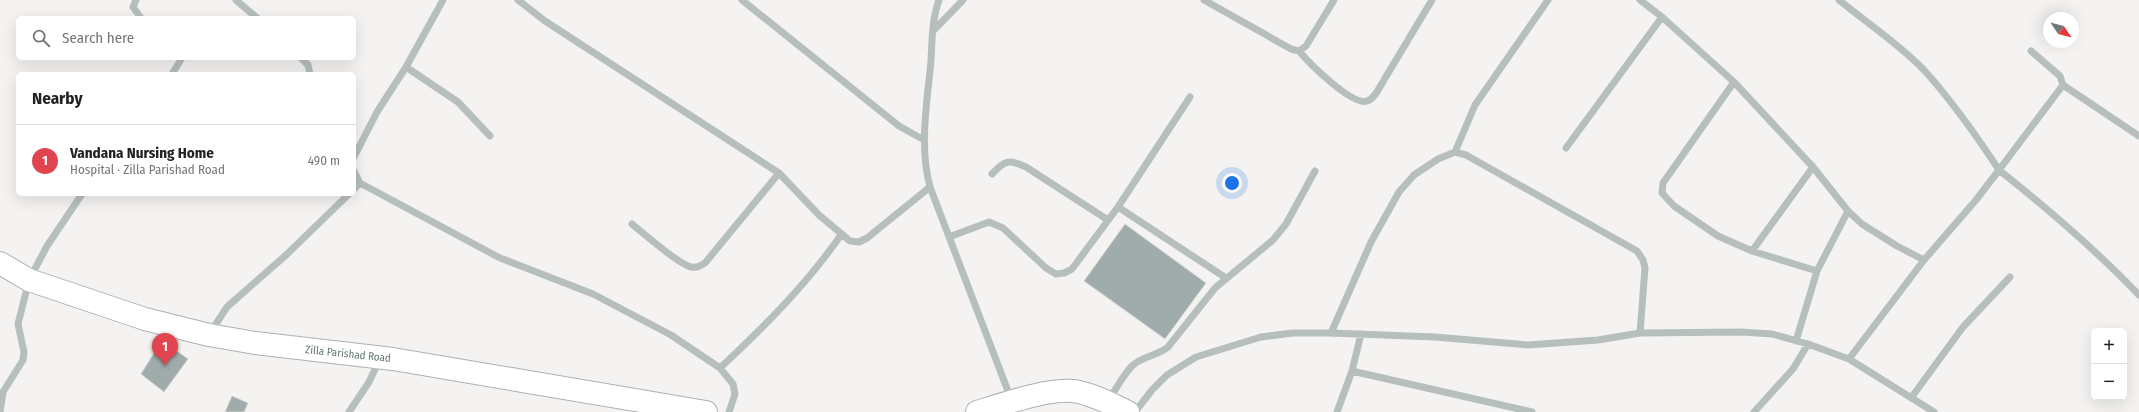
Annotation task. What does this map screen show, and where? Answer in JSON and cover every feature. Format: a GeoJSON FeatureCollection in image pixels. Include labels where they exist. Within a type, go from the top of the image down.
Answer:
{"type":"FeatureCollection","features":[{"type":"Feature","properties":{"kind":"main road","name":"Zilla Parishad Road"},"geometry":{"type":"LineString","coordinates":[[0,263],[29,280],[144,319],[209,335],[255,343],[381,357],[706,412]]}},
{"type":"Feature","properties":{"kind":"main road"},"geometry":{"type":"LineString","coordinates":[[977,412],[1058,391],[1078,392],[1108,402],[1128,412]]}},
{"type":"Feature","properties":{"kind":"street"},"geometry":{"type":"LineString","coordinates":[[136,0],[133,7],[140,16]]}},
{"type":"Feature","properties":{"kind":"street"},"geometry":{"type":"LineString","coordinates":[[236,0],[255,16]]}},
{"type":"Feature","properties":{"kind":"street"},"geometry":{"type":"LineString","coordinates":[[356,146],[406,67],[443,0]]}},
{"type":"Feature","properties":{"kind":"street"},"geometry":{"type":"LineString","coordinates":[[518,0],[545,21],[779,173],[819,215],[850,241],[859,242],[866,238],[930,187]]}},
{"type":"Feature","properties":{"kind":"street"},"geometry":{"type":"LineString","coordinates":[[742,0],[899,126],[924,140]]}},
{"type":"Feature","properties":{"kind":"street"},"geometry":{"type":"LineString","coordinates":[[933,30],[963,0]]}},
{"type":"Feature","properties":{"kind":"street"},"geometry":{"type":"LineString","coordinates":[[1204,0],[1215,3],[1291,49],[1299,51],[1313,67],[1350,96],[1359,101],[1367,101],[1374,96],[1432,0]]}},
{"type":"Feature","properties":{"kind":"street"},"geometry":{"type":"LineString","coordinates":[[1299,51],[1306,46],[1334,0]]}},
{"type":"Feature","properties":{"kind":"street"},"geometry":{"type":"LineString","coordinates":[[1455,152],[1475,105],[1548,0]]}},
{"type":"Feature","properties":{"kind":"street"},"geometry":{"type":"LineString","coordinates":[[1839,0],[1905,52],[1924,70],[1969,124],[1999,170],[2047,208],[2109,264],[2139,294]]}},
{"type":"Feature","properties":{"kind":"street"},"geometry":{"type":"LineString","coordinates":[[1642,1],[1662,17],[1734,82],[1813,167],[1848,211],[1862,224],[1924,260]]}},
{"type":"Feature","properties":{"kind":"street"},"geometry":{"type":"LineString","coordinates":[[936,2],[924,140],[926,170],[930,187],[1012,402]]}},
{"type":"Feature","properties":{"kind":"street"},"geometry":{"type":"LineString","coordinates":[[1566,148],[1662,17]]}},
{"type":"Feature","properties":{"kind":"street"},"geometry":{"type":"LineString","coordinates":[[2031,51],[2060,76],[2063,85],[2139,136]]}},
{"type":"Feature","properties":{"kind":"street"},"geometry":{"type":"LineString","coordinates":[[173,72],[181,60]]}},
{"type":"Feature","properties":{"kind":"street"},"geometry":{"type":"LineString","coordinates":[[303,60],[308,65],[310,72]]}},
{"type":"Feature","properties":{"kind":"street"},"geometry":{"type":"LineString","coordinates":[[406,67],[458,102],[490,136]]}},
{"type":"Feature","properties":{"kind":"street"},"geometry":{"type":"LineString","coordinates":[[1734,82],[1662,184],[1662,193],[1674,206],[1718,236],[1752,251],[1817,271]]}},
{"type":"Feature","properties":{"kind":"street"},"geometry":{"type":"LineString","coordinates":[[1849,359],[1924,260],[1999,170],[2063,85]]}},
{"type":"Feature","properties":{"kind":"street"},"geometry":{"type":"LineString","coordinates":[[949,237],[989,222],[1003,228],[1046,268],[1056,274],[1064,273],[1072,269],[1118,207],[1190,97]]}},
{"type":"Feature","properties":{"kind":"street"},"geometry":{"type":"LineString","coordinates":[[1331,333],[1371,242],[1399,192],[1414,175],[1438,159],[1455,152],[1466,155],[1637,251],[1643,260],[1645,268],[1640,333]]}},
{"type":"Feature","properties":{"kind":"street"},"geometry":{"type":"LineString","coordinates":[[992,174],[1002,163],[1014,162],[1026,167],[1108,220]]}},
{"type":"Feature","properties":{"kind":"street"},"geometry":{"type":"LineString","coordinates":[[1752,251],[1813,167]]}},
{"type":"Feature","properties":{"kind":"street"},"geometry":{"type":"LineString","coordinates":[[1108,402],[1132,366],[1142,359],[1161,353],[1168,347],[1215,288],[1273,240],[1286,224],[1315,171]]}},
{"type":"Feature","properties":{"kind":"street"},"geometry":{"type":"LineString","coordinates":[[632,224],[678,260],[689,267],[699,267],[705,263],[779,173]]}},
{"type":"Feature","properties":{"kind":"street"},"geometry":{"type":"LineString","coordinates":[[356,175],[360,184],[500,258],[594,294],[671,335],[720,368],[733,384],[735,394],[729,412]]}},
{"type":"Feature","properties":{"kind":"street"},"geometry":{"type":"LineString","coordinates":[[356,187],[360,184]]}},
{"type":"Feature","properties":{"kind":"street"},"geometry":{"type":"LineString","coordinates":[[0,412],[4,392],[23,360],[24,352],[18,324],[29,280],[47,246],[81,196]]}},
{"type":"Feature","properties":{"kind":"street"},"geometry":{"type":"LineString","coordinates":[[209,335],[227,307],[286,255],[347,196]]}},
{"type":"Feature","properties":{"kind":"street"},"geometry":{"type":"LineString","coordinates":[[1118,207],[1226,278]]}},
{"type":"Feature","properties":{"kind":"street"},"geometry":{"type":"LineString","coordinates":[[1796,341],[1817,271],[1848,211]]}},
{"type":"Feature","properties":{"kind":"street"},"geometry":{"type":"LineString","coordinates":[[720,368],[778,312],[822,262],[841,235]]}},
{"type":"Feature","properties":{"kind":"street"},"geometry":{"type":"LineString","coordinates":[[1911,398],[1964,327],[2010,277]]}},
{"type":"Feature","properties":{"kind":"street"},"geometry":{"type":"LineString","coordinates":[[1135,412],[1167,374],[1196,357],[1261,337],[1293,333],[1331,333],[1435,337],[1528,345],[1598,340],[1640,333],[1741,332],[1772,334],[1808,344],[1849,359],[1934,412]]}},
{"type":"Feature","properties":{"kind":"street"},"geometry":{"type":"LineString","coordinates":[[1337,412],[1352,371],[1361,334]]}},
{"type":"Feature","properties":{"kind":"street"},"geometry":{"type":"LineString","coordinates":[[1754,412],[1793,369],[1808,344]]}},
{"type":"Feature","properties":{"kind":"street"},"geometry":{"type":"LineString","coordinates":[[349,412],[369,382],[381,357]]}},
{"type":"Feature","properties":{"kind":"street"},"geometry":{"type":"LineString","coordinates":[[1352,371],[1532,412]]}},
{"type":"Feature","properties":{"kind":"building"},"geometry":{"type":"Polygon","coordinates":[[[1125,224],[1206,283],[1165,339],[1084,281],[1125,224]]]}},
{"type":"Feature","properties":{"kind":"building"},"geometry":{"type":"Polygon","coordinates":[[[162,340],[188,359],[164,392],[141,374],[162,340]]]}},
{"type":"Feature","properties":{"kind":"building"},"geometry":{"type":"Polygon","coordinates":[[[232,396],[248,403],[244,412],[225,412],[232,396]]]}},
{"type":"Feature","properties":{"kind":"place","name":"Vandana Nursing Home"},"geometry":{"type":"Point","coordinates":[165,366]}}]}
